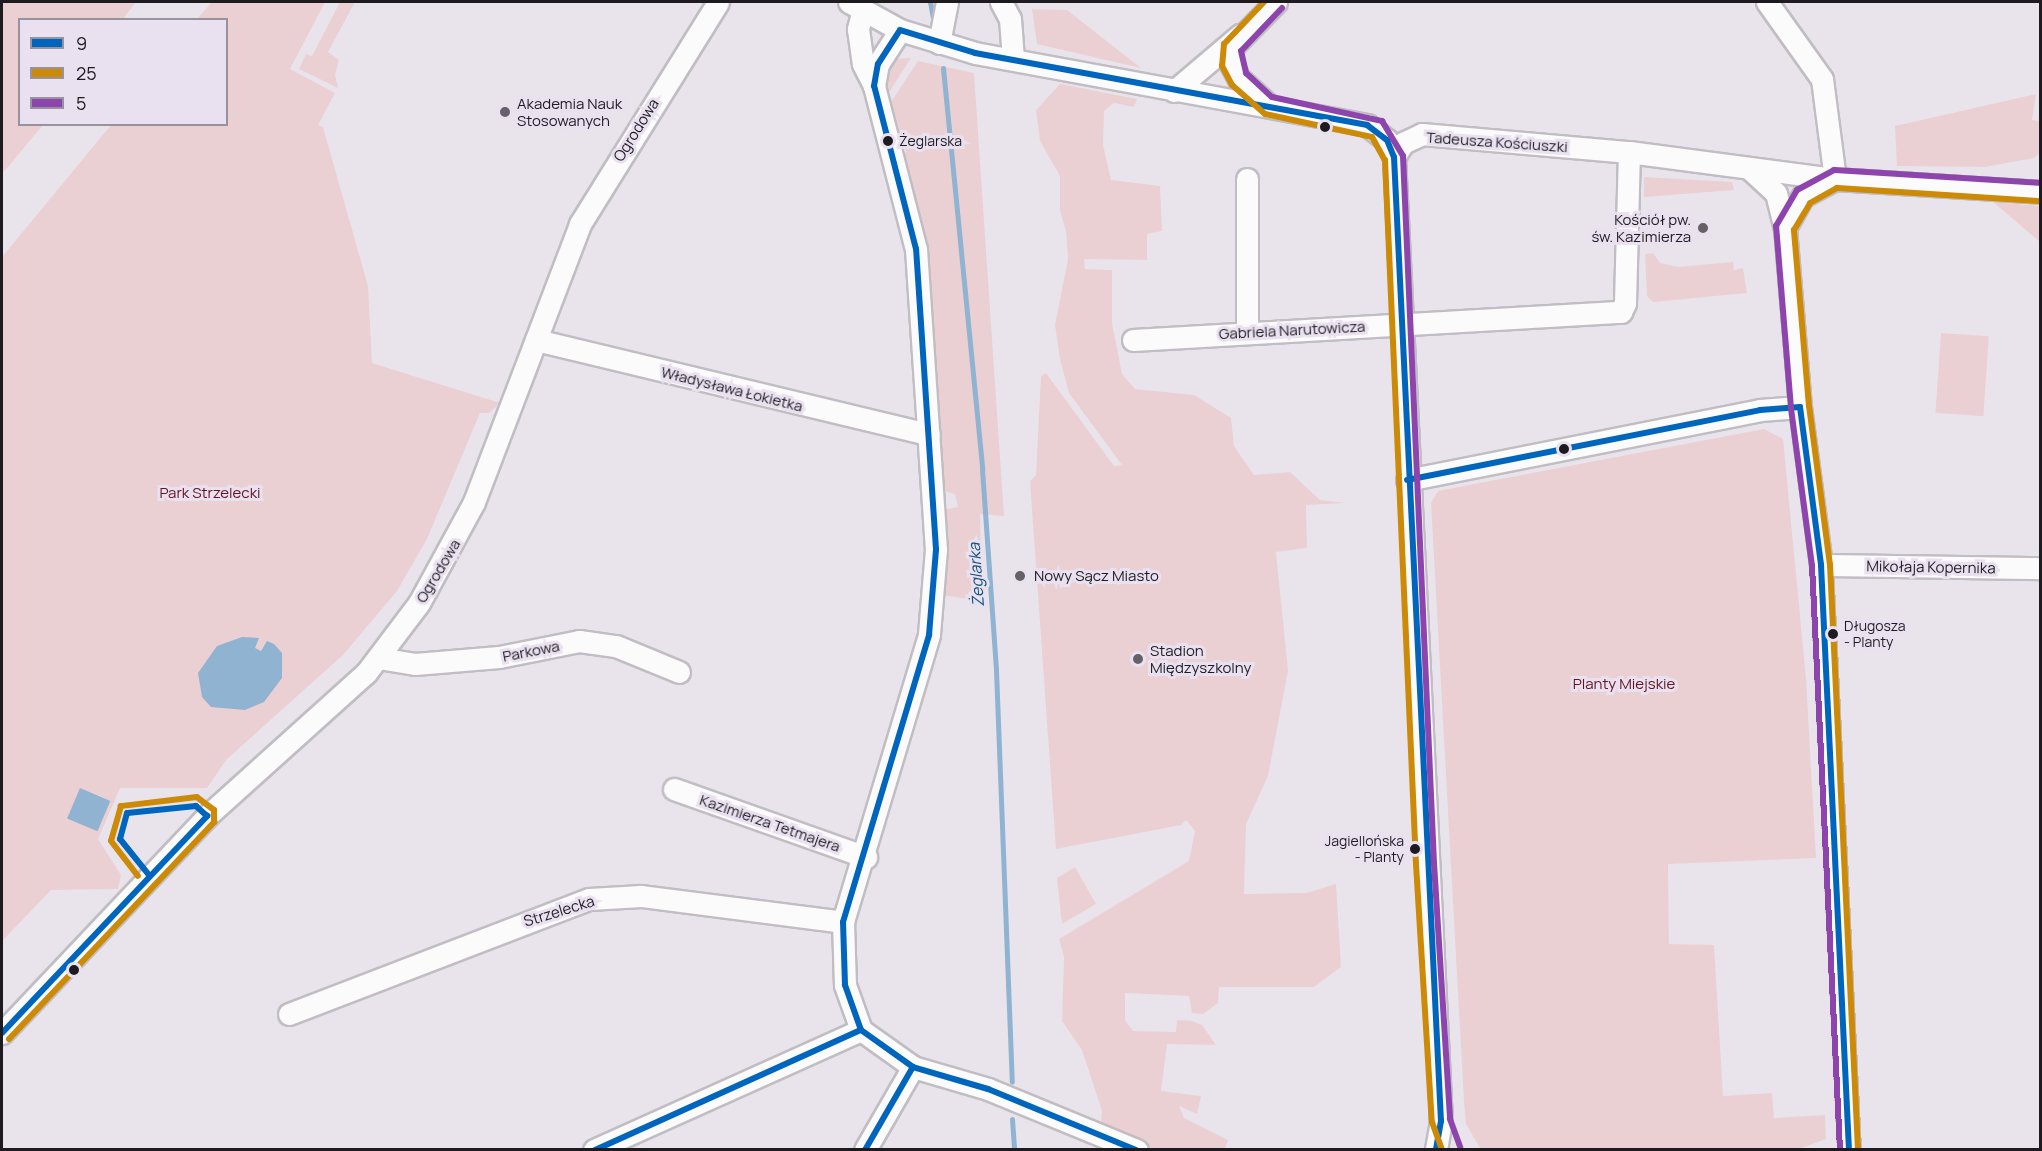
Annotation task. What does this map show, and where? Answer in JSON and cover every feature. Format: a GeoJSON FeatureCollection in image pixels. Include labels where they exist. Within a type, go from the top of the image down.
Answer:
{"type":"FeatureCollection","features":[{"type":"Feature","properties":{"kind":"street","name":"Ogrodowa"},"geometry":{"type":"LineString","coordinates":[[2,1033],[207,816],[334,705],[378,658],[456,542],[593,198],[718,2]]}},
{"type":"Feature","properties":{"kind":"street"},"geometry":{"type":"LineString","coordinates":[[939,43],[947,2]]}},
{"type":"Feature","properties":{"kind":"street"},"geometry":{"type":"LineString","coordinates":[[1001,2],[1010,19],[1013,59]]}},
{"type":"Feature","properties":{"kind":"street"},"geometry":{"type":"LineString","coordinates":[[1174,91],[1276,2]]}},
{"type":"Feature","properties":{"kind":"street"},"geometry":{"type":"LineString","coordinates":[[1767,2],[1822,79],[1835,179],[1803,196],[1785,228]]}},
{"type":"Feature","properties":{"kind":"street"},"geometry":{"type":"LineString","coordinates":[[856,6],[900,30],[939,43],[1174,91],[1269,105],[1367,125],[1387,140],[1394,157],[1407,480],[1441,1121],[1436,1149]]}},
{"type":"Feature","properties":{"kind":"street"},"geometry":{"type":"LineString","coordinates":[[856,6],[863,64],[874,86],[916,249],[936,549],[928,635],[866,856],[843,922],[845,985],[861,1030],[913,1067],[988,1089],[1137,1149]]}},
{"type":"Feature","properties":{"kind":"street"},"geometry":{"type":"LineString","coordinates":[[874,86],[878,64],[900,30]]}},
{"type":"Feature","properties":{"kind":"street"},"geometry":{"type":"LineString","coordinates":[[1241,34],[1232,47],[1231,64],[1251,94],[1269,105]]}},
{"type":"Feature","properties":{"kind":"street","name":"Tadeusza Kościuszki"},"geometry":{"type":"LineString","coordinates":[[1394,157],[1403,143],[1422,134],[1629,152],[1751,170],[1820,173],[1835,179],[2040,192]]}},
{"type":"Feature","properties":{"kind":"street","name":"Gabriela Narutowicza"},"geometry":{"type":"LineString","coordinates":[[1133,340],[1247,331],[1621,312],[1625,303],[1629,152]]}},
{"type":"Feature","properties":{"kind":"street"},"geometry":{"type":"LineString","coordinates":[[1751,170],[1776,193],[1785,228],[1800,407],[1821,565],[1850,1149]]}},
{"type":"Feature","properties":{"kind":"street"},"geometry":{"type":"LineString","coordinates":[[1247,179],[1247,331]]}},
{"type":"Feature","properties":{"kind":"street","name":"Władysława Łokietka"},"geometry":{"type":"LineString","coordinates":[[536,340],[929,434]]}},
{"type":"Feature","properties":{"kind":"street"},"geometry":{"type":"LineString","coordinates":[[1407,480],[1760,410],[1800,407]]}},
{"type":"Feature","properties":{"kind":"street","name":"Mikołaja Kopernika"},"geometry":{"type":"LineString","coordinates":[[1821,565],[2040,568]]}},
{"type":"Feature","properties":{"kind":"street","name":"Parkowa"},"geometry":{"type":"LineString","coordinates":[[378,658],[415,664],[499,657],[579,641],[616,646],[679,672]]}},
{"type":"Feature","properties":{"kind":"street","name":"Kazimierza Tetmajera"},"geometry":{"type":"LineString","coordinates":[[674,789],[866,856]]}},
{"type":"Feature","properties":{"kind":"street","name":"Strzelecka"},"geometry":{"type":"LineString","coordinates":[[289,1014],[589,899],[640,896],[843,922]]}},
{"type":"Feature","properties":{"kind":"street"},"geometry":{"type":"LineString","coordinates":[[594,1149],[861,1030]]}},
{"type":"Feature","properties":{"kind":"street"},"geometry":{"type":"LineString","coordinates":[[864,1149],[913,1067]]}},
{"type":"Feature","properties":{"kind":"street"},"geometry":{"type":"LineString","coordinates":[[1441,1121],[1452,1149]]}},
{"type":"Feature","properties":{"kind":"green space"},"geometry":{"type":"Polygon","coordinates":[[[2,2],[136,2],[124,18],[18,18],[18,126],[42,126],[2,174],[2,2]]]}},
{"type":"Feature","properties":{"kind":"green space","name":"Park Strzelecki"},"geometry":{"type":"Polygon","coordinates":[[[212,2],[325,2],[290,69],[335,93],[318,125],[323,127],[368,286],[372,363],[500,403],[489,413],[480,413],[427,539],[397,591],[343,655],[226,760],[207,788],[120,788],[98,839],[121,875],[118,889],[51,890],[2,941],[2,257],[110,126],[228,126],[228,18],[198,18],[212,2]]]}},
{"type":"Feature","properties":{"kind":"green space"},"geometry":{"type":"Polygon","coordinates":[[[340,2],[355,2],[328,52],[339,60],[335,75],[338,88],[299,69],[306,54],[312,56],[340,2]]]}},
{"type":"Feature","properties":{"kind":"green space"},"geometry":{"type":"Polygon","coordinates":[[[1032,9],[1067,10],[1141,68],[1037,44],[1032,9]]]}},
{"type":"Feature","properties":{"kind":"green space"},"geometry":{"type":"Polygon","coordinates":[[[911,58],[886,97],[883,72],[890,59],[911,58]]]}},
{"type":"Feature","properties":{"kind":"green space"},"geometry":{"type":"Polygon","coordinates":[[[918,61],[974,73],[1004,516],[980,514],[982,601],[942,595],[943,510],[958,507],[955,494],[941,490],[902,157],[906,152],[891,102],[918,61]]]}},
{"type":"Feature","properties":{"kind":"green space"},"geometry":{"type":"Polygon","coordinates":[[[1060,84],[1137,99],[1134,107],[1114,103],[1104,111],[1103,145],[1111,180],[1160,186],[1162,231],[1147,234],[1147,260],[1084,259],[1085,269],[1112,270],[1112,323],[1122,374],[1135,389],[1194,395],[1231,418],[1234,446],[1254,475],[1290,472],[1320,500],[1345,503],[1306,505],[1307,548],[1276,552],[1288,671],[1268,776],[1246,824],[1244,894],[1306,893],[1336,884],[1341,967],[1314,987],[1219,987],[1218,1003],[1203,1014],[1192,1013],[1189,996],[1125,993],[1125,1020],[1133,1031],[1176,1032],[1177,1020],[1192,1021],[1202,1025],[1216,1045],[1167,1044],[1161,1091],[1201,1096],[1197,1114],[1179,1106],[1184,1118],[1228,1140],[1225,1149],[1153,1149],[1101,1124],[1102,1111],[1082,1050],[1062,1021],[1064,957],[1059,939],[1189,861],[1195,831],[1186,820],[1181,825],[1056,849],[1030,481],[1036,475],[1041,376],[1046,373],[1114,466],[1122,465],[1069,393],[1060,359],[1055,325],[1068,259],[1066,231],[1060,211],[1060,176],[1040,141],[1036,110],[1060,84]]]}},
{"type":"Feature","properties":{"kind":"green space"},"geometry":{"type":"Polygon","coordinates":[[[2036,94],[2032,120],[2040,121],[2040,153],[2034,158],[1985,167],[1897,166],[1895,126],[2036,94]]]}},
{"type":"Feature","properties":{"kind":"green space"},"geometry":{"type":"Polygon","coordinates":[[[1644,177],[1732,182],[1734,190],[1644,197],[1644,177]]]}},
{"type":"Feature","properties":{"kind":"green space"},"geometry":{"type":"Polygon","coordinates":[[[1993,202],[2040,206],[2040,242],[2006,213],[1993,202]]]}},
{"type":"Feature","properties":{"kind":"green space"},"geometry":{"type":"Polygon","coordinates":[[[1653,253],[1660,263],[1678,267],[1733,262],[1734,270],[1743,268],[1747,293],[1653,302],[1647,296],[1645,254],[1653,253]]]}},
{"type":"Feature","properties":{"kind":"green space"},"geometry":{"type":"Polygon","coordinates":[[[1941,333],[1989,336],[1983,416],[1935,413],[1941,333]]]}},
{"type":"Feature","properties":{"kind":"green space","name":"Planty Miejskie"},"geometry":{"type":"Polygon","coordinates":[[[1764,429],[1783,439],[1806,678],[1816,858],[1668,864],[1669,944],[1714,945],[1723,1096],[1772,1093],[1774,1118],[1825,1115],[1826,1139],[1796,1150],[1481,1150],[1466,1124],[1464,1102],[1431,503],[1438,491],[1764,429]]]}},
{"type":"Feature","properties":{"kind":"green space"},"geometry":{"type":"Polygon","coordinates":[[[1075,867],[1096,904],[1062,924],[1057,878],[1075,867]]]}},
{"type":"Feature","properties":{"kind":"water"},"geometry":{"type":"Polygon","coordinates":[[[242,637],[259,638],[255,648],[261,651],[267,641],[274,644],[282,653],[282,678],[264,702],[245,710],[211,707],[202,697],[198,673],[217,646],[242,637]]]}},
{"type":"Feature","properties":{"kind":"water"},"geometry":{"type":"Polygon","coordinates":[[[80,788],[110,801],[97,831],[67,818],[80,788]]]}},
{"type":"Feature","properties":{"kind":"waterway","name":"Żeglarka"},"geometry":{"type":"LineString","coordinates":[[930,2],[934,22]]}},
{"type":"Feature","properties":{"kind":"waterway","name":"Żeglarka"},"geometry":{"type":"LineString","coordinates":[[943,68],[982,469],[996,670],[1012,1082]]}},
{"type":"Feature","properties":{"kind":"waterway","name":"Żeglarka"},"geometry":{"type":"LineString","coordinates":[[1012,1119],[1014,1150]]}},
{"type":"Feature","properties":{"kind":"transit line","name":"25"},"geometry":{"type":"LineString","coordinates":[[1264,2],[1224,44],[1222,66],[1232,85],[1265,114],[1372,137],[1385,160],[1416,864],[1432,1122],[1442,1150]]}},
{"type":"Feature","properties":{"kind":"transit line","name":"5"},"geometry":{"type":"LineString","coordinates":[[1282,8],[1241,51],[1246,73],[1272,97],[1382,121],[1403,156],[1434,863],[1450,1119],[1460,1147]]}},
{"type":"Feature","properties":{"kind":"transit line","name":"9"},"geometry":{"type":"LineString","coordinates":[[1136,1150],[988,1089],[913,1067],[861,1030],[845,985],[843,922],[929,635],[936,549],[916,249],[874,86],[878,64],[900,30],[975,53],[1367,125],[1387,140],[1394,157],[1441,1121],[1436,1150]]}},
{"type":"Feature","properties":{"kind":"transit line","name":"5"},"geometry":{"type":"LineString","coordinates":[[1840,1150],[1812,566],[1791,408],[1776,226],[1797,190],[1834,170],[2040,183]]}},
{"type":"Feature","properties":{"kind":"transit line","name":"25"},"geometry":{"type":"LineString","coordinates":[[1858,1150],[1830,565],[1809,406],[1794,230],[1810,203],[1837,188],[2039,201]]}},
{"type":"Feature","properties":{"kind":"transit line","name":"9"},"geometry":{"type":"LineString","coordinates":[[1407,480],[1760,410],[1800,407],[1821,565],[1849,1150]]}},
{"type":"Feature","properties":{"kind":"transit line","name":"25"},"geometry":{"type":"LineString","coordinates":[[9,1039],[214,822],[214,810],[197,797],[121,806],[111,841],[138,876]]}},
{"type":"Feature","properties":{"kind":"transit line","name":"9"},"geometry":{"type":"LineString","coordinates":[[2,1033],[207,816],[196,806],[127,813],[120,839],[149,875]]}},
{"type":"Feature","properties":{"kind":"transit line","name":"9"},"geometry":{"type":"LineString","coordinates":[[595,1150],[861,1030]]}},
{"type":"Feature","properties":{"kind":"transit line","name":"9"},"geometry":{"type":"LineString","coordinates":[[865,1150],[913,1067]]}},
{"type":"Feature","properties":{"kind":"place","name":"Akademia Nauk Stosowanych"},"geometry":{"type":"Point","coordinates":[505,112]}},
{"type":"Feature","properties":{"kind":"place","name":"Żeglarska"},"geometry":{"type":"Point","coordinates":[888,141]}},
{"type":"Feature","properties":{"kind":"place","name":"Kościół pw. św. Kazimierza"},"geometry":{"type":"Point","coordinates":[1703,228]}},
{"type":"Feature","properties":{"kind":"place","name":"Nowy Sącz Miasto"},"geometry":{"type":"Point","coordinates":[1020,576]}},
{"type":"Feature","properties":{"kind":"place","name":"Długosza - Planty"},"geometry":{"type":"Point","coordinates":[1833,634]}},
{"type":"Feature","properties":{"kind":"place","name":"Stadion Międzyszkolny"},"geometry":{"type":"Point","coordinates":[1138,659]}},
{"type":"Feature","properties":{"kind":"place","name":"Jagiellońska - Planty"},"geometry":{"type":"Point","coordinates":[1415,849]}}]}
